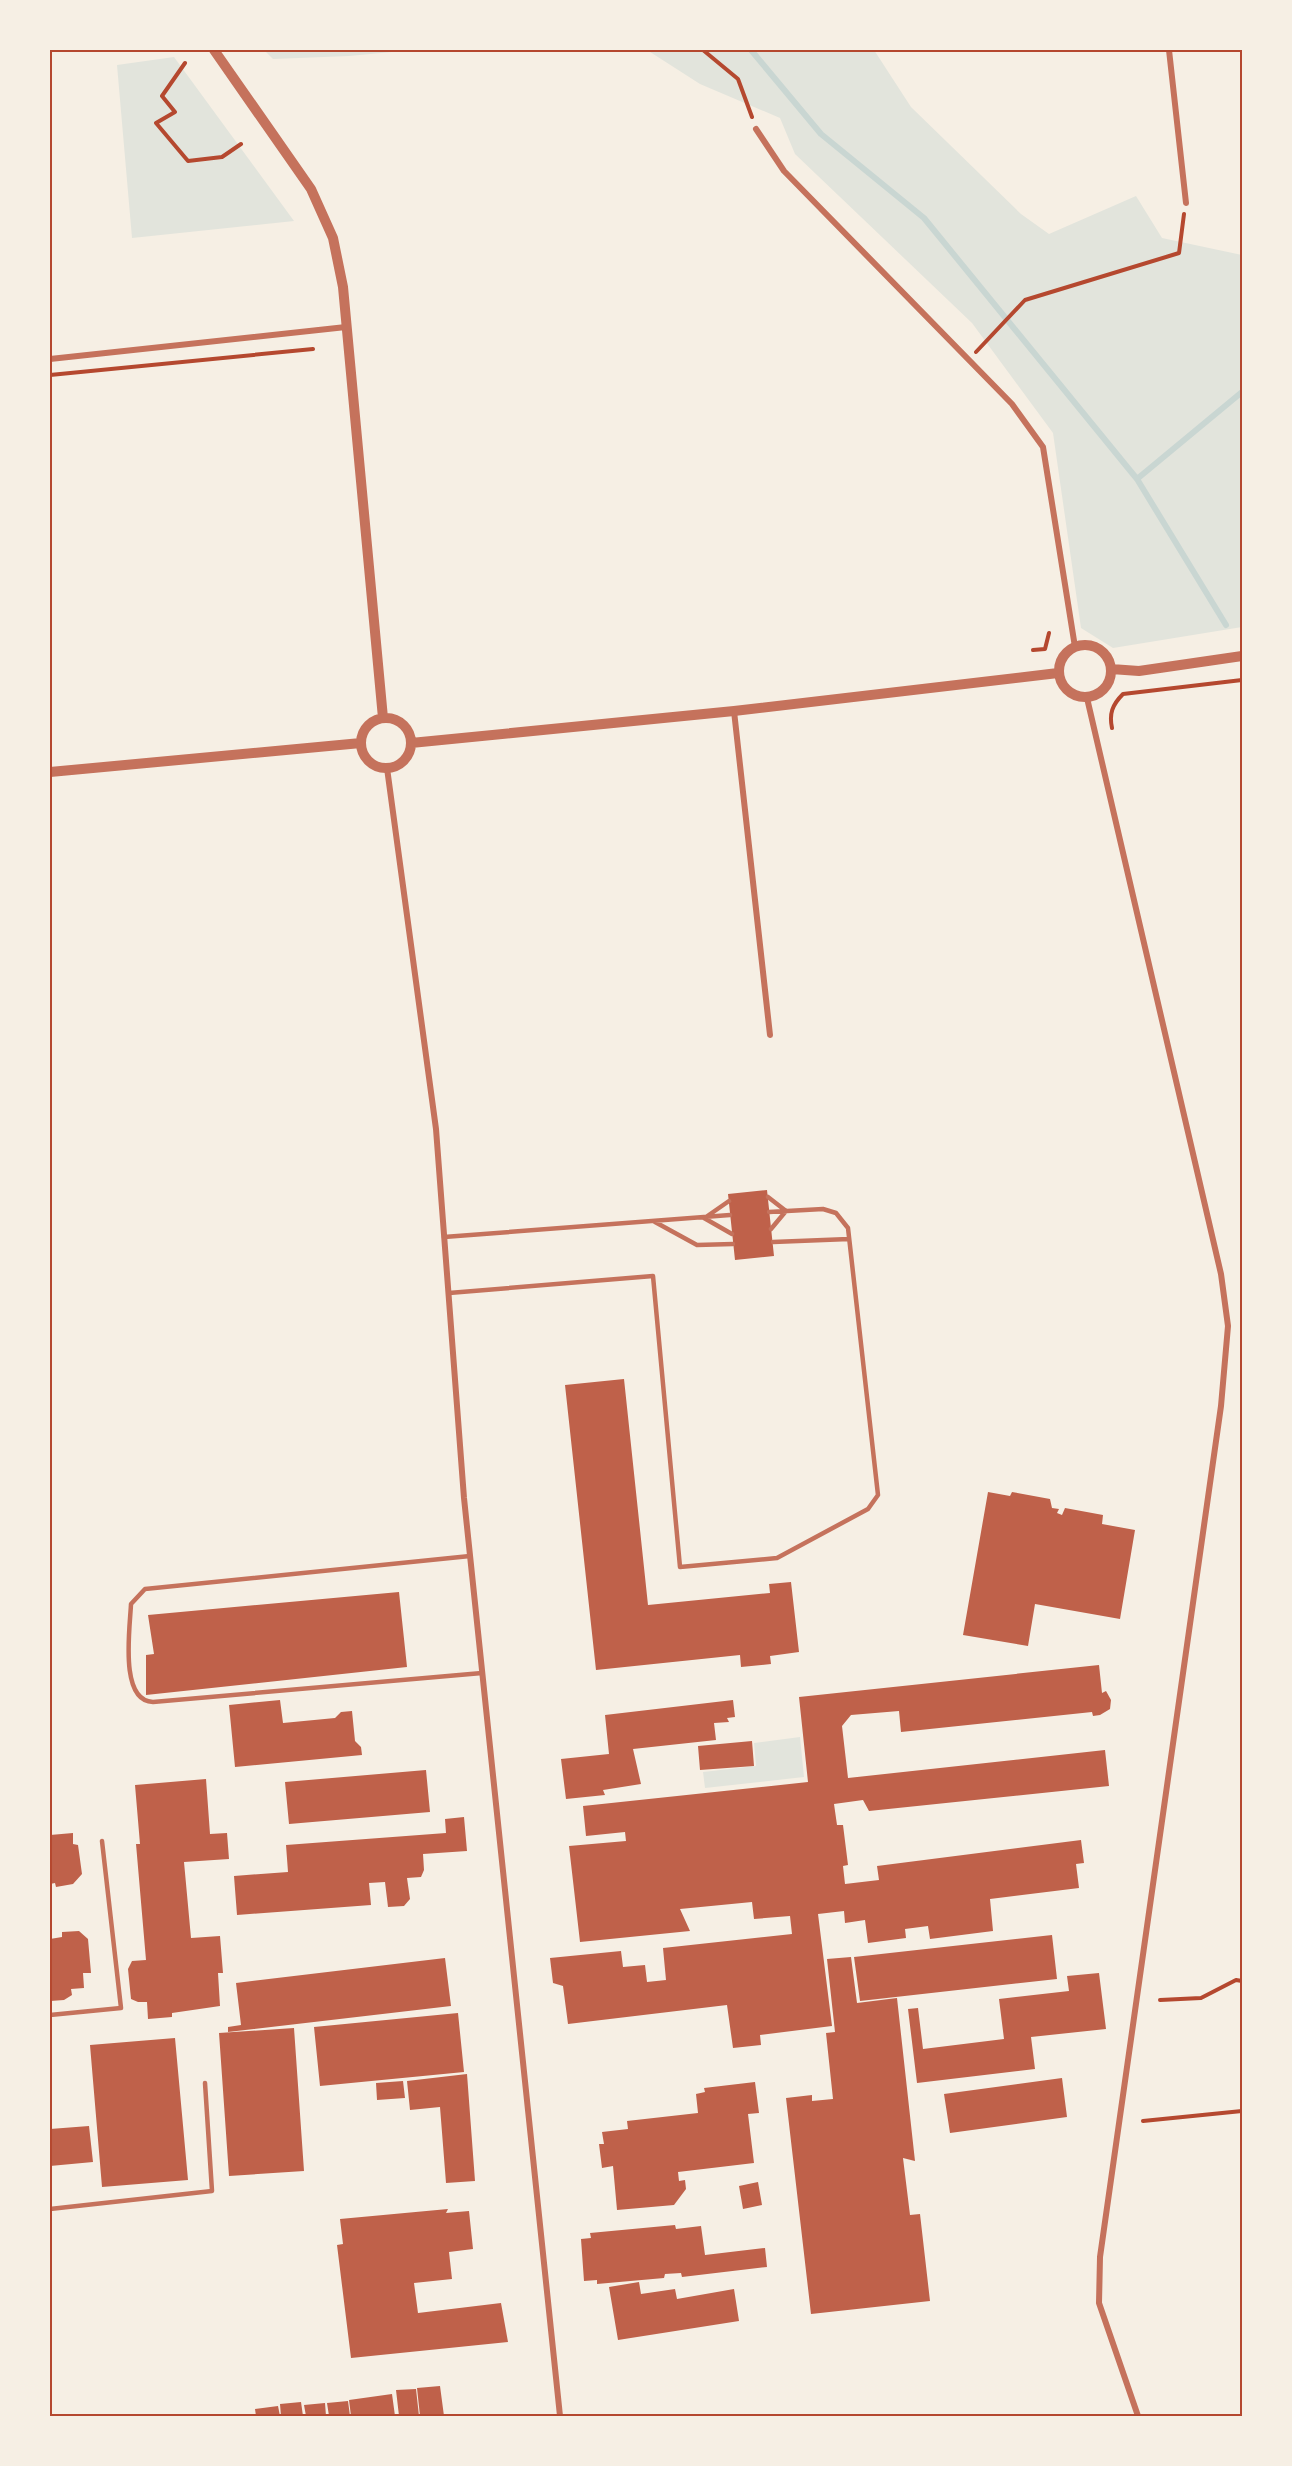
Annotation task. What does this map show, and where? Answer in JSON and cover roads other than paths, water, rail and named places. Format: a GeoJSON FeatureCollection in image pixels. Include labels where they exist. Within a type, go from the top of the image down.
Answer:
{"type":"FeatureCollection","features":[{"type":"Feature","properties":{"kind":"street"},"geometry":{"type":"LineString","coordinates":[[214,50],[311,189],[333,238],[343,287],[383,718]]}},
{"type":"Feature","properties":{"kind":"street"},"geometry":{"type":"LineString","coordinates":[[1169,50],[1186,203]]}},
{"type":"Feature","properties":{"kind":"street"},"geometry":{"type":"LineString","coordinates":[[756,129],[784,171],[970,359],[1012,404],[1043,447],[1076,647]]}},
{"type":"Feature","properties":{"kind":"street"},"geometry":{"type":"LineString","coordinates":[[50,359],[346,327]]}},
{"type":"Feature","properties":{"kind":"street"},"geometry":{"type":"LineString","coordinates":[[1076,647],[1094,647],[1108,660],[1110,669],[1107,685],[1102,691],[1088,698],[1071,694],[1065,688],[1058,673],[1061,660],[1076,647]]}},
{"type":"Feature","properties":{"kind":"street"},"geometry":{"type":"LineString","coordinates":[[1110,669],[1139,671],[1242,656]]}},
{"type":"Feature","properties":{"kind":"street"},"geometry":{"type":"LineString","coordinates":[[411,742],[734,711],[1058,673]]}},
{"type":"Feature","properties":{"kind":"street"},"geometry":{"type":"LineString","coordinates":[[1088,698],[1221,1274],[1228,1326],[1221,1406],[1100,2258],[1099,2303],[1138,2416]]}},
{"type":"Feature","properties":{"kind":"street"},"geometry":{"type":"LineString","coordinates":[[734,711],[770,1035]]}},
{"type":"Feature","properties":{"kind":"street"},"geometry":{"type":"LineString","coordinates":[[383,718],[391,719],[405,727],[411,742],[402,763],[387,768],[372,764],[365,758],[360,742],[370,724],[383,718]]}},
{"type":"Feature","properties":{"kind":"street"},"geometry":{"type":"LineString","coordinates":[[50,772],[360,742]]}},
{"type":"Feature","properties":{"kind":"street"},"geometry":{"type":"LineString","coordinates":[[387,768],[436,1129],[470,1556],[560,2416]]}},
{"type":"Feature","properties":{"kind":"lane"},"geometry":{"type":"LineString","coordinates":[[768,1197],[786,1210]]}},
{"type":"Feature","properties":{"kind":"lane"},"geometry":{"type":"LineString","coordinates":[[704,1218],[729,1201]]}},
{"type":"Feature","properties":{"kind":"lane"},"geometry":{"type":"LineString","coordinates":[[449,1293],[653,1276],[680,1567],[777,1558],[868,1509],[878,1494],[848,1228],[836,1213],[823,1209],[769,1212]]}},
{"type":"Feature","properties":{"kind":"lane"},"geometry":{"type":"LineString","coordinates":[[771,1229],[786,1210]]}},
{"type":"Feature","properties":{"kind":"lane"},"geometry":{"type":"LineString","coordinates":[[444,1237],[730,1215]]}},
{"type":"Feature","properties":{"kind":"lane"},"geometry":{"type":"LineString","coordinates":[[704,1218],[732,1234]]}},
{"type":"Feature","properties":{"kind":"lane"},"geometry":{"type":"LineString","coordinates":[[655,1222],[697,1245],[733,1244]]}},
{"type":"Feature","properties":{"kind":"lane"},"geometry":{"type":"LineString","coordinates":[[773,1242],[849,1239]]}},
{"type":"Feature","properties":{"kind":"lane"},"geometry":{"type":"LineString","coordinates":[[470,1556],[145,1589],[131,1604],[130,1676],[137,1695],[153,1702],[482,1673]]}},
{"type":"Feature","properties":{"kind":"lane"},"geometry":{"type":"LineString","coordinates":[[50,2015],[121,2008],[102,1841]]}},
{"type":"Feature","properties":{"kind":"lane"},"geometry":{"type":"LineString","coordinates":[[50,2209],[212,2191],[205,2083]]}},
{"type":"Feature","properties":{"kind":"waterway"},"geometry":{"type":"LineString","coordinates":[[751,50],[821,134],[924,218],[1137,479],[1226,625]]}},
{"type":"Feature","properties":{"kind":"waterway"},"geometry":{"type":"LineString","coordinates":[[1137,479],[1242,392]]}}]}
